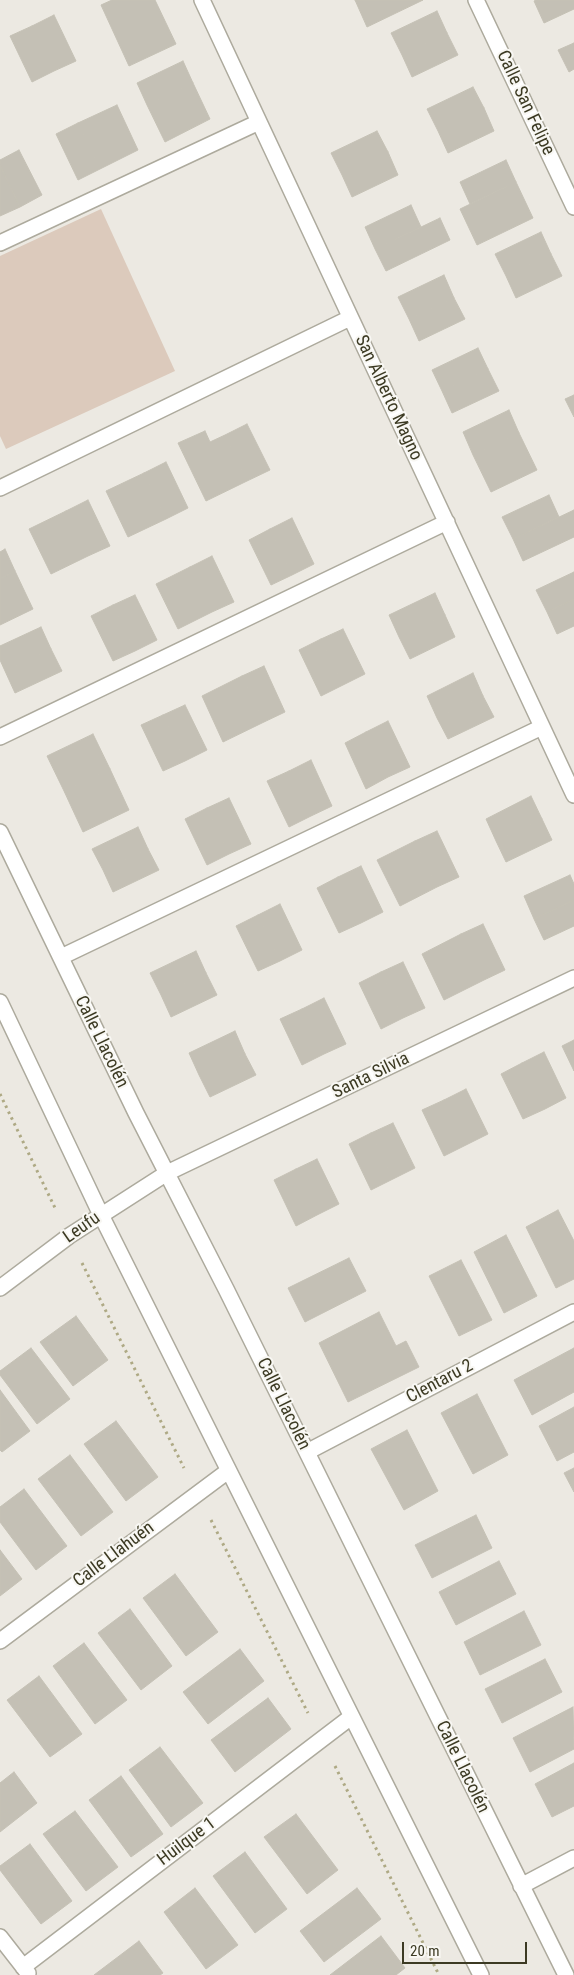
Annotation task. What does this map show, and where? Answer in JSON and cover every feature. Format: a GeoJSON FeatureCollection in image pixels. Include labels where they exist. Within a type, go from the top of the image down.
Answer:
{"type":"FeatureCollection","features":[{"type":"Feature","properties":{"kind":"street","name":"San Alberto Magno"},"geometry":{"type":"LineString","coordinates":[[202,0],[574,795]]}},
{"type":"Feature","properties":{"kind":"street","name":"Calle San Felipe"},"geometry":{"type":"LineString","coordinates":[[476,0],[574,207]]}},
{"type":"Feature","properties":{"kind":"street"},"geometry":{"type":"LineString","coordinates":[[0,243],[260,122]]}},
{"type":"Feature","properties":{"kind":"street"},"geometry":{"type":"LineString","coordinates":[[0,488],[350,318]]}},
{"type":"Feature","properties":{"kind":"street"},"geometry":{"type":"LineString","coordinates":[[0,737],[446,522]]}},
{"type":"Feature","properties":{"kind":"street"},"geometry":{"type":"LineString","coordinates":[[61,957],[542,726]]}},
{"type":"Feature","properties":{"kind":"street","name":"Calle Llacolén"},"geometry":{"type":"LineString","coordinates":[[0,832],[136,1114],[307,1452],[566,1975]]}},
{"type":"Feature","properties":{"kind":"street","name":"Santa Silvia"},"geometry":{"type":"LineString","coordinates":[[167,1173],[574,978]]}},
{"type":"Feature","properties":{"kind":"street"},"geometry":{"type":"LineString","coordinates":[[0,1002],[100,1215],[352,1717],[478,1974]]}},
{"type":"Feature","properties":{"kind":"street","name":"Leufu"},"geometry":{"type":"LineString","coordinates":[[0,1288],[69,1236],[167,1173]]}},
{"type":"Feature","properties":{"kind":"street","name":"Clentaru 2"},"geometry":{"type":"LineString","coordinates":[[307,1452],[574,1312]]}},
{"type":"Feature","properties":{"kind":"street","name":"Calle Llahuén"},"geometry":{"type":"LineString","coordinates":[[0,1641],[228,1471]]}},
{"type":"Feature","properties":{"kind":"street","name":"Huilque 1"},"geometry":{"type":"LineString","coordinates":[[26,1971],[352,1717]]}},
{"type":"Feature","properties":{"kind":"street"},"geometry":{"type":"LineString","coordinates":[[521,1886],[574,1858]]}},
{"type":"Feature","properties":{"kind":"street"},"geometry":{"type":"LineString","coordinates":[[0,1937],[26,1971]]}},
{"type":"Feature","properties":{"kind":"path"},"geometry":{"type":"LineString","coordinates":[[0,1094],[197,1493],[439,1975]]}},
{"type":"Feature","properties":{"kind":"shaded area"},"geometry":{"type":"Polygon","coordinates":[[[101,209],[175,371],[6,449],[0,436],[0,256],[101,209]]]}},
{"type":"Feature","properties":{"kind":"building"},"geometry":{"type":"Polygon","coordinates":[[[112,0],[155,0],[176,44],[129,66],[101,5],[112,0]]]}},
{"type":"Feature","properties":{"kind":"building"},"geometry":{"type":"Polygon","coordinates":[[[355,0],[423,0],[367,27],[355,0]]]}},
{"type":"Feature","properties":{"kind":"building"},"geometry":{"type":"Polygon","coordinates":[[[574,0],[574,9],[544,23],[534,1],[574,0]]]}},
{"type":"Feature","properties":{"kind":"building"},"geometry":{"type":"Polygon","coordinates":[[[437,11],[447,33],[402,55],[391,33],[437,11]]]}},
{"type":"Feature","properties":{"kind":"building"},"geometry":{"type":"Polygon","coordinates":[[[54,15],[76,61],[54,71],[32,26],[54,15]]]}},
{"type":"Feature","properties":{"kind":"building"},"geometry":{"type":"Polygon","coordinates":[[[32,26],[54,71],[32,82],[10,36],[32,26]]]}},
{"type":"Feature","properties":{"kind":"building"},"geometry":{"type":"Polygon","coordinates":[[[447,33],[458,55],[412,77],[402,55],[447,33]]]}},
{"type":"Feature","properties":{"kind":"building"},"geometry":{"type":"Polygon","coordinates":[[[574,43],[574,69],[569,72],[558,50],[574,43]]]}},
{"type":"Feature","properties":{"kind":"building"},"geometry":{"type":"Polygon","coordinates":[[[183,61],[193,83],[147,105],[137,83],[183,61]]]}},
{"type":"Feature","properties":{"kind":"building"},"geometry":{"type":"Polygon","coordinates":[[[193,83],[210,119],[165,142],[147,105],[193,83]]]}},
{"type":"Feature","properties":{"kind":"building"},"geometry":{"type":"Polygon","coordinates":[[[473,87],[484,108],[438,131],[427,109],[473,87]]]}},
{"type":"Feature","properties":{"kind":"building"},"geometry":{"type":"Polygon","coordinates":[[[117,105],[138,150],[100,169],[78,123],[117,105]]]}},
{"type":"Feature","properties":{"kind":"building"},"geometry":{"type":"Polygon","coordinates":[[[484,108],[494,131],[448,153],[438,131],[484,108]]]}},
{"type":"Feature","properties":{"kind":"building"},"geometry":{"type":"Polygon","coordinates":[[[78,123],[100,169],[78,180],[56,134],[78,123]]]}},
{"type":"Feature","properties":{"kind":"building"},"geometry":{"type":"Polygon","coordinates":[[[377,131],[388,152],[342,175],[331,153],[377,131]]]}},
{"type":"Feature","properties":{"kind":"building"},"geometry":{"type":"Polygon","coordinates":[[[19,150],[42,195],[20,207],[0,165],[0,160],[19,150]]]}},
{"type":"Feature","properties":{"kind":"building"},"geometry":{"type":"Polygon","coordinates":[[[388,152],[398,175],[352,197],[342,175],[388,152]]]}},
{"type":"Feature","properties":{"kind":"building"},"geometry":{"type":"Polygon","coordinates":[[[506,160],[516,182],[470,204],[460,182],[506,160]]]}},
{"type":"Feature","properties":{"kind":"building"},"geometry":{"type":"Polygon","coordinates":[[[0,165],[20,207],[0,216],[0,165]]]}},
{"type":"Feature","properties":{"kind":"building"},"geometry":{"type":"Polygon","coordinates":[[[516,182],[533,218],[477,245],[460,209],[516,182]]]}},
{"type":"Feature","properties":{"kind":"building"},"geometry":{"type":"Polygon","coordinates":[[[411,205],[421,227],[375,249],[365,227],[411,205]]]}},
{"type":"Feature","properties":{"kind":"building"},"geometry":{"type":"Polygon","coordinates":[[[440,218],[450,240],[386,271],[375,249],[440,218]]]}},
{"type":"Feature","properties":{"kind":"building"},"geometry":{"type":"Polygon","coordinates":[[[541,232],[551,254],[506,276],[495,254],[541,232]]]}},
{"type":"Feature","properties":{"kind":"building"},"geometry":{"type":"Polygon","coordinates":[[[551,254],[562,276],[516,298],[506,276],[551,254]]]}},
{"type":"Feature","properties":{"kind":"building"},"geometry":{"type":"Polygon","coordinates":[[[444,275],[454,298],[409,319],[398,297],[444,275]]]}},
{"type":"Feature","properties":{"kind":"building"},"geometry":{"type":"Polygon","coordinates":[[[454,298],[465,319],[419,341],[409,319],[454,298]]]}},
{"type":"Feature","properties":{"kind":"building"},"geometry":{"type":"Polygon","coordinates":[[[478,348],[488,369],[442,391],[432,370],[478,348]]]}},
{"type":"Feature","properties":{"kind":"building"},"geometry":{"type":"Polygon","coordinates":[[[488,369],[499,391],[452,413],[442,391],[488,369]]]}},
{"type":"Feature","properties":{"kind":"building"},"geometry":{"type":"Polygon","coordinates":[[[574,395],[574,417],[565,399],[574,395]]]}},
{"type":"Feature","properties":{"kind":"building"},"geometry":{"type":"Polygon","coordinates":[[[509,410],[519,433],[473,455],[463,432],[509,410]]]}},
{"type":"Feature","properties":{"kind":"building"},"geometry":{"type":"Polygon","coordinates":[[[247,424],[270,470],[247,481],[225,435],[247,424]]]}},
{"type":"Feature","properties":{"kind":"building"},"geometry":{"type":"Polygon","coordinates":[[[205,431],[210,442],[225,435],[247,481],[206,501],[178,443],[205,431]]]}},
{"type":"Feature","properties":{"kind":"building"},"geometry":{"type":"Polygon","coordinates":[[[519,433],[537,470],[491,492],[473,455],[519,433]]]}},
{"type":"Feature","properties":{"kind":"building"},"geometry":{"type":"Polygon","coordinates":[[[166,462],[188,508],[166,519],[144,473],[166,462]]]}},
{"type":"Feature","properties":{"kind":"building"},"geometry":{"type":"Polygon","coordinates":[[[144,473],[166,519],[128,537],[106,491],[144,473]]]}},
{"type":"Feature","properties":{"kind":"building"},"geometry":{"type":"Polygon","coordinates":[[[549,495],[559,517],[513,539],[502,517],[549,495]]]}},
{"type":"Feature","properties":{"kind":"building"},"geometry":{"type":"Polygon","coordinates":[[[88,500],[110,546],[88,556],[66,511],[88,500]]]}},
{"type":"Feature","properties":{"kind":"building"},"geometry":{"type":"Polygon","coordinates":[[[574,510],[574,537],[523,561],[513,539],[574,510]]]}},
{"type":"Feature","properties":{"kind":"building"},"geometry":{"type":"Polygon","coordinates":[[[66,511],[88,556],[51,574],[29,529],[66,511]]]}},
{"type":"Feature","properties":{"kind":"building"},"geometry":{"type":"Polygon","coordinates":[[[292,518],[314,564],[292,575],[270,529],[292,518]]]}},
{"type":"Feature","properties":{"kind":"building"},"geometry":{"type":"Polygon","coordinates":[[[270,529],[292,575],[271,585],[249,540],[270,529]]]}},
{"type":"Feature","properties":{"kind":"building"},"geometry":{"type":"Polygon","coordinates":[[[5,549],[15,571],[0,579],[0,552],[5,549]]]}},
{"type":"Feature","properties":{"kind":"building"},"geometry":{"type":"Polygon","coordinates":[[[212,556],[234,602],[212,612],[190,567],[212,556]]]}},
{"type":"Feature","properties":{"kind":"building"},"geometry":{"type":"Polygon","coordinates":[[[190,567],[212,612],[178,629],[156,584],[190,567]]]}},
{"type":"Feature","properties":{"kind":"building"},"geometry":{"type":"Polygon","coordinates":[[[15,571],[33,609],[0,625],[0,579],[15,571]]]}},
{"type":"Feature","properties":{"kind":"building"},"geometry":{"type":"Polygon","coordinates":[[[574,572],[574,599],[547,612],[536,590],[574,572]]]}},
{"type":"Feature","properties":{"kind":"building"},"geometry":{"type":"Polygon","coordinates":[[[435,593],[445,615],[399,637],[389,615],[435,593]]]}},
{"type":"Feature","properties":{"kind":"building"},"geometry":{"type":"Polygon","coordinates":[[[135,595],[157,640],[135,651],[113,605],[135,595]]]}},
{"type":"Feature","properties":{"kind":"building"},"geometry":{"type":"Polygon","coordinates":[[[574,599],[574,626],[557,634],[547,612],[574,599]]]}},
{"type":"Feature","properties":{"kind":"building"},"geometry":{"type":"Polygon","coordinates":[[[113,605],[135,651],[113,661],[91,616],[113,605]]]}},
{"type":"Feature","properties":{"kind":"building"},"geometry":{"type":"Polygon","coordinates":[[[445,615],[455,637],[410,659],[399,637],[445,615]]]}},
{"type":"Feature","properties":{"kind":"building"},"geometry":{"type":"Polygon","coordinates":[[[41,627],[51,649],[5,671],[0,660],[0,646],[41,627]]]}},
{"type":"Feature","properties":{"kind":"building"},"geometry":{"type":"Polygon","coordinates":[[[343,629],[365,674],[343,685],[321,639],[343,629]]]}},
{"type":"Feature","properties":{"kind":"building"},"geometry":{"type":"Polygon","coordinates":[[[321,639],[343,685],[321,696],[299,650],[321,639]]]}},
{"type":"Feature","properties":{"kind":"building"},"geometry":{"type":"Polygon","coordinates":[[[51,649],[62,671],[15,693],[5,671],[51,649]]]}},
{"type":"Feature","properties":{"kind":"building"},"geometry":{"type":"Polygon","coordinates":[[[264,666],[285,712],[264,722],[242,676],[264,666]]]}},
{"type":"Feature","properties":{"kind":"building"},"geometry":{"type":"Polygon","coordinates":[[[473,673],[483,696],[437,718],[427,696],[473,673]]]}},
{"type":"Feature","properties":{"kind":"building"},"geometry":{"type":"Polygon","coordinates":[[[242,676],[264,722],[223,742],[202,696],[242,676]]]}},
{"type":"Feature","properties":{"kind":"building"},"geometry":{"type":"Polygon","coordinates":[[[483,696],[494,717],[448,739],[437,718],[483,696]]]}},
{"type":"Feature","properties":{"kind":"building"},"geometry":{"type":"Polygon","coordinates":[[[185,705],[207,750],[185,761],[163,715],[185,705]]]}},
{"type":"Feature","properties":{"kind":"building"},"geometry":{"type":"Polygon","coordinates":[[[163,715],[185,761],[163,771],[141,725],[163,715]]]}},
{"type":"Feature","properties":{"kind":"building"},"geometry":{"type":"Polygon","coordinates":[[[388,721],[410,767],[388,777],[366,732],[388,721]]]}},
{"type":"Feature","properties":{"kind":"building"},"geometry":{"type":"Polygon","coordinates":[[[366,732],[388,777],[366,789],[345,743],[366,732]]]}},
{"type":"Feature","properties":{"kind":"building"},"geometry":{"type":"Polygon","coordinates":[[[93,734],[110,769],[64,791],[47,756],[93,734]]]}},
{"type":"Feature","properties":{"kind":"building"},"geometry":{"type":"Polygon","coordinates":[[[311,760],[332,806],[311,816],[289,771],[311,760]]]}},
{"type":"Feature","properties":{"kind":"building"},"geometry":{"type":"Polygon","coordinates":[[[110,769],[129,810],[83,832],[64,791],[110,769]]]}},
{"type":"Feature","properties":{"kind":"building"},"geometry":{"type":"Polygon","coordinates":[[[289,771],[311,816],[289,827],[267,781],[289,771]]]}},
{"type":"Feature","properties":{"kind":"building"},"geometry":{"type":"Polygon","coordinates":[[[531,796],[542,819],[496,841],[486,819],[531,796]]]}},
{"type":"Feature","properties":{"kind":"building"},"geometry":{"type":"Polygon","coordinates":[[[229,798],[251,844],[229,854],[207,808],[229,798]]]}},
{"type":"Feature","properties":{"kind":"building"},"geometry":{"type":"Polygon","coordinates":[[[207,808],[229,854],[207,865],[185,819],[207,808]]]}},
{"type":"Feature","properties":{"kind":"building"},"geometry":{"type":"Polygon","coordinates":[[[542,819],[552,840],[506,862],[496,841],[542,819]]]}},
{"type":"Feature","properties":{"kind":"building"},"geometry":{"type":"Polygon","coordinates":[[[138,827],[148,849],[103,870],[92,849],[138,827]]]}},
{"type":"Feature","properties":{"kind":"building"},"geometry":{"type":"Polygon","coordinates":[[[437,831],[459,877],[437,887],[415,841],[437,831]]]}},
{"type":"Feature","properties":{"kind":"building"},"geometry":{"type":"Polygon","coordinates":[[[415,841],[437,887],[400,906],[377,860],[415,841]]]}},
{"type":"Feature","properties":{"kind":"building"},"geometry":{"type":"Polygon","coordinates":[[[148,849],[159,870],[113,892],[103,870],[148,849]]]}},
{"type":"Feature","properties":{"kind":"building"},"geometry":{"type":"Polygon","coordinates":[[[361,866],[383,912],[361,923],[338,877],[361,866]]]}},
{"type":"Feature","properties":{"kind":"building"},"geometry":{"type":"Polygon","coordinates":[[[570,875],[574,884],[574,900],[534,919],[524,896],[570,875]]]}},
{"type":"Feature","properties":{"kind":"building"},"geometry":{"type":"Polygon","coordinates":[[[338,877],[361,923],[339,933],[317,888],[338,877]]]}},
{"type":"Feature","properties":{"kind":"building"},"geometry":{"type":"Polygon","coordinates":[[[574,900],[574,926],[544,940],[534,919],[574,900]]]}},
{"type":"Feature","properties":{"kind":"building"},"geometry":{"type":"Polygon","coordinates":[[[280,904],[302,950],[280,961],[258,915],[280,904]]]}},
{"type":"Feature","properties":{"kind":"building"},"geometry":{"type":"Polygon","coordinates":[[[258,915],[280,961],[258,971],[236,926],[258,915]]]}},
{"type":"Feature","properties":{"kind":"building"},"geometry":{"type":"Polygon","coordinates":[[[483,924],[505,970],[484,980],[461,934],[483,924]]]}},
{"type":"Feature","properties":{"kind":"building"},"geometry":{"type":"Polygon","coordinates":[[[461,934],[484,980],[444,1000],[422,954],[461,934]]]}},
{"type":"Feature","properties":{"kind":"building"},"geometry":{"type":"Polygon","coordinates":[[[196,951],[206,973],[161,995],[150,973],[196,951]]]}},
{"type":"Feature","properties":{"kind":"building"},"geometry":{"type":"Polygon","coordinates":[[[403,962],[425,1008],[403,1018],[381,972],[403,962]]]}},
{"type":"Feature","properties":{"kind":"building"},"geometry":{"type":"Polygon","coordinates":[[[381,972],[403,1018],[381,1029],[359,983],[381,972]]]}},
{"type":"Feature","properties":{"kind":"building"},"geometry":{"type":"Polygon","coordinates":[[[206,973],[217,995],[171,1017],[161,995],[206,973]]]}},
{"type":"Feature","properties":{"kind":"building"},"geometry":{"type":"Polygon","coordinates":[[[324,998],[346,1044],[324,1054],[302,1009],[324,998]]]}},
{"type":"Feature","properties":{"kind":"building"},"geometry":{"type":"Polygon","coordinates":[[[302,1009],[324,1054],[302,1065],[280,1019],[302,1009]]]}},
{"type":"Feature","properties":{"kind":"building"},"geometry":{"type":"Polygon","coordinates":[[[235,1031],[245,1054],[199,1075],[189,1053],[235,1031]]]}},
{"type":"Feature","properties":{"kind":"building"},"geometry":{"type":"Polygon","coordinates":[[[574,1040],[574,1071],[562,1046],[574,1040]]]}},
{"type":"Feature","properties":{"kind":"building"},"geometry":{"type":"Polygon","coordinates":[[[544,1052],[566,1098],[545,1109],[522,1063],[544,1052]]]}},
{"type":"Feature","properties":{"kind":"building"},"geometry":{"type":"Polygon","coordinates":[[[245,1054],[256,1075],[210,1097],[199,1075],[245,1054]]]}},
{"type":"Feature","properties":{"kind":"building"},"geometry":{"type":"Polygon","coordinates":[[[522,1063],[545,1109],[523,1119],[501,1074],[522,1063]]]}},
{"type":"Feature","properties":{"kind":"building"},"geometry":{"type":"Polygon","coordinates":[[[466,1089],[488,1134],[466,1145],[444,1100],[466,1089]]]}},
{"type":"Feature","properties":{"kind":"building"},"geometry":{"type":"Polygon","coordinates":[[[444,1100],[466,1145],[444,1156],[422,1110],[444,1100]]]}},
{"type":"Feature","properties":{"kind":"building"},"geometry":{"type":"Polygon","coordinates":[[[393,1123],[415,1168],[393,1179],[371,1133],[393,1123]]]}},
{"type":"Feature","properties":{"kind":"building"},"geometry":{"type":"Polygon","coordinates":[[[371,1133],[393,1179],[371,1190],[349,1144],[371,1133]]]}},
{"type":"Feature","properties":{"kind":"building"},"geometry":{"type":"Polygon","coordinates":[[[317,1159],[339,1204],[317,1215],[296,1169],[317,1159]]]}},
{"type":"Feature","properties":{"kind":"building"},"geometry":{"type":"Polygon","coordinates":[[[296,1169],[317,1215],[296,1226],[274,1180],[296,1169]]]}},
{"type":"Feature","properties":{"kind":"building"},"geometry":{"type":"Polygon","coordinates":[[[558,1210],[574,1241],[574,1279],[556,1288],[526,1227],[558,1210]]]}},
{"type":"Feature","properties":{"kind":"building"},"geometry":{"type":"Polygon","coordinates":[[[506,1235],[537,1296],[504,1313],[474,1252],[506,1235]]]}},
{"type":"Feature","properties":{"kind":"building"},"geometry":{"type":"Polygon","coordinates":[[[349,1258],[366,1291],[305,1322],[288,1288],[349,1258]]]}},
{"type":"Feature","properties":{"kind":"building"},"geometry":{"type":"Polygon","coordinates":[[[461,1260],[492,1320],[459,1336],[429,1276],[461,1260]]]}},
{"type":"Feature","properties":{"kind":"building"},"geometry":{"type":"Polygon","coordinates":[[[379,1312],[396,1346],[406,1341],[419,1367],[348,1402],[319,1343],[379,1312]]]}},
{"type":"Feature","properties":{"kind":"building"},"geometry":{"type":"Polygon","coordinates":[[[76,1316],[108,1360],[73,1386],[40,1342],[76,1316]]]}},
{"type":"Feature","properties":{"kind":"building"},"geometry":{"type":"Polygon","coordinates":[[[31,1348],[70,1399],[37,1424],[0,1375],[0,1371],[31,1348]]]}},
{"type":"Feature","properties":{"kind":"building"},"geometry":{"type":"Polygon","coordinates":[[[574,1348],[574,1392],[532,1415],[514,1380],[574,1348]]]}},
{"type":"Feature","properties":{"kind":"building"},"geometry":{"type":"Polygon","coordinates":[[[0,1390],[30,1431],[2,1452],[0,1450],[0,1390]]]}},
{"type":"Feature","properties":{"kind":"building"},"geometry":{"type":"Polygon","coordinates":[[[477,1394],[508,1455],[473,1474],[441,1413],[477,1394]]]}},
{"type":"Feature","properties":{"kind":"building"},"geometry":{"type":"Polygon","coordinates":[[[574,1407],[574,1452],[557,1461],[539,1426],[574,1407]]]}},
{"type":"Feature","properties":{"kind":"building"},"geometry":{"type":"Polygon","coordinates":[[[116,1421],[158,1477],[126,1501],[84,1444],[116,1421]]]}},
{"type":"Feature","properties":{"kind":"building"},"geometry":{"type":"Polygon","coordinates":[[[407,1430],[438,1491],[404,1510],[371,1449],[407,1430]]]}},
{"type":"Feature","properties":{"kind":"building"},"geometry":{"type":"Polygon","coordinates":[[[70,1455],[113,1512],[81,1536],[38,1479],[70,1455]]]}},
{"type":"Feature","properties":{"kind":"building"},"geometry":{"type":"Polygon","coordinates":[[[574,1468],[574,1492],[564,1473],[574,1468]]]}},
{"type":"Feature","properties":{"kind":"building"},"geometry":{"type":"Polygon","coordinates":[[[24,1489],[67,1546],[36,1570],[0,1522],[0,1507],[24,1489]]]}},
{"type":"Feature","properties":{"kind":"building"},"geometry":{"type":"Polygon","coordinates":[[[476,1515],[492,1548],[432,1578],[415,1545],[476,1515]]]}},
{"type":"Feature","properties":{"kind":"building"},"geometry":{"type":"Polygon","coordinates":[[[0,1550],[22,1579],[0,1596],[0,1550]]]}},
{"type":"Feature","properties":{"kind":"building"},"geometry":{"type":"Polygon","coordinates":[[[499,1561],[516,1594],[456,1625],[439,1592],[499,1561]]]}},
{"type":"Feature","properties":{"kind":"building"},"geometry":{"type":"Polygon","coordinates":[[[175,1574],[218,1632],[186,1656],[143,1598],[175,1574]]]}},
{"type":"Feature","properties":{"kind":"building"},"geometry":{"type":"Polygon","coordinates":[[[130,1609],[172,1666],[141,1690],[98,1633],[130,1609]]]}},
{"type":"Feature","properties":{"kind":"building"},"geometry":{"type":"Polygon","coordinates":[[[524,1611],[541,1645],[480,1675],[464,1642],[524,1611]]]}},
{"type":"Feature","properties":{"kind":"building"},"geometry":{"type":"Polygon","coordinates":[[[84,1643],[127,1700],[95,1724],[53,1666],[84,1643]]]}},
{"type":"Feature","properties":{"kind":"building"},"geometry":{"type":"Polygon","coordinates":[[[240,1649],[264,1681],[208,1724],[183,1692],[240,1649]]]}},
{"type":"Feature","properties":{"kind":"building"},"geometry":{"type":"Polygon","coordinates":[[[545,1659],[562,1692],[502,1723],[485,1689],[545,1659]]]}},
{"type":"Feature","properties":{"kind":"building"},"geometry":{"type":"Polygon","coordinates":[[[39,1676],[82,1734],[50,1757],[7,1700],[39,1676]]]}},
{"type":"Feature","properties":{"kind":"building"},"geometry":{"type":"Polygon","coordinates":[[[268,1698],[291,1729],[235,1772],[211,1740],[268,1698]]]}},
{"type":"Feature","properties":{"kind":"building"},"geometry":{"type":"Polygon","coordinates":[[[573,1707],[574,1749],[530,1772],[513,1738],[573,1707]]]}},
{"type":"Feature","properties":{"kind":"building"},"geometry":{"type":"Polygon","coordinates":[[[160,1747],[203,1803],[171,1827],[129,1770],[160,1747]]]}},
{"type":"Feature","properties":{"kind":"building"},"geometry":{"type":"Polygon","coordinates":[[[574,1763],[574,1806],[552,1817],[535,1784],[574,1763]]]}},
{"type":"Feature","properties":{"kind":"building"},"geometry":{"type":"Polygon","coordinates":[[[14,1772],[37,1803],[0,1832],[0,1783],[14,1772]]]}},
{"type":"Feature","properties":{"kind":"building"},"geometry":{"type":"Polygon","coordinates":[[[121,1776],[163,1834],[131,1857],[89,1800],[121,1776]]]}},
{"type":"Feature","properties":{"kind":"building"},"geometry":{"type":"Polygon","coordinates":[[[75,1811],[118,1867],[86,1891],[43,1834],[75,1811]]]}},
{"type":"Feature","properties":{"kind":"building"},"geometry":{"type":"Polygon","coordinates":[[[296,1814],[338,1870],[307,1894],[264,1837],[296,1814]]]}},
{"type":"Feature","properties":{"kind":"building"},"geometry":{"type":"Polygon","coordinates":[[[30,1844],[72,1901],[41,1924],[0,1870],[0,1866],[30,1844]]]}},
{"type":"Feature","properties":{"kind":"building"},"geometry":{"type":"Polygon","coordinates":[[[245,1852],[287,1909],[255,1933],[213,1876],[245,1852]]]}},
{"type":"Feature","properties":{"kind":"building"},"geometry":{"type":"Polygon","coordinates":[[[195,1888],[238,1945],[206,1969],[164,1912],[195,1888]]]}},
{"type":"Feature","properties":{"kind":"building"},"geometry":{"type":"Polygon","coordinates":[[[357,1888],[381,1919],[324,1962],[300,1931],[357,1888]]]}},
{"type":"Feature","properties":{"kind":"building"},"geometry":{"type":"Polygon","coordinates":[[[381,1936],[405,1968],[396,1975],[330,1975],[381,1936]]]}},
{"type":"Feature","properties":{"kind":"building"},"geometry":{"type":"Polygon","coordinates":[[[139,1941],[163,1973],[160,1975],[94,1975],[139,1941]]]}}]}
